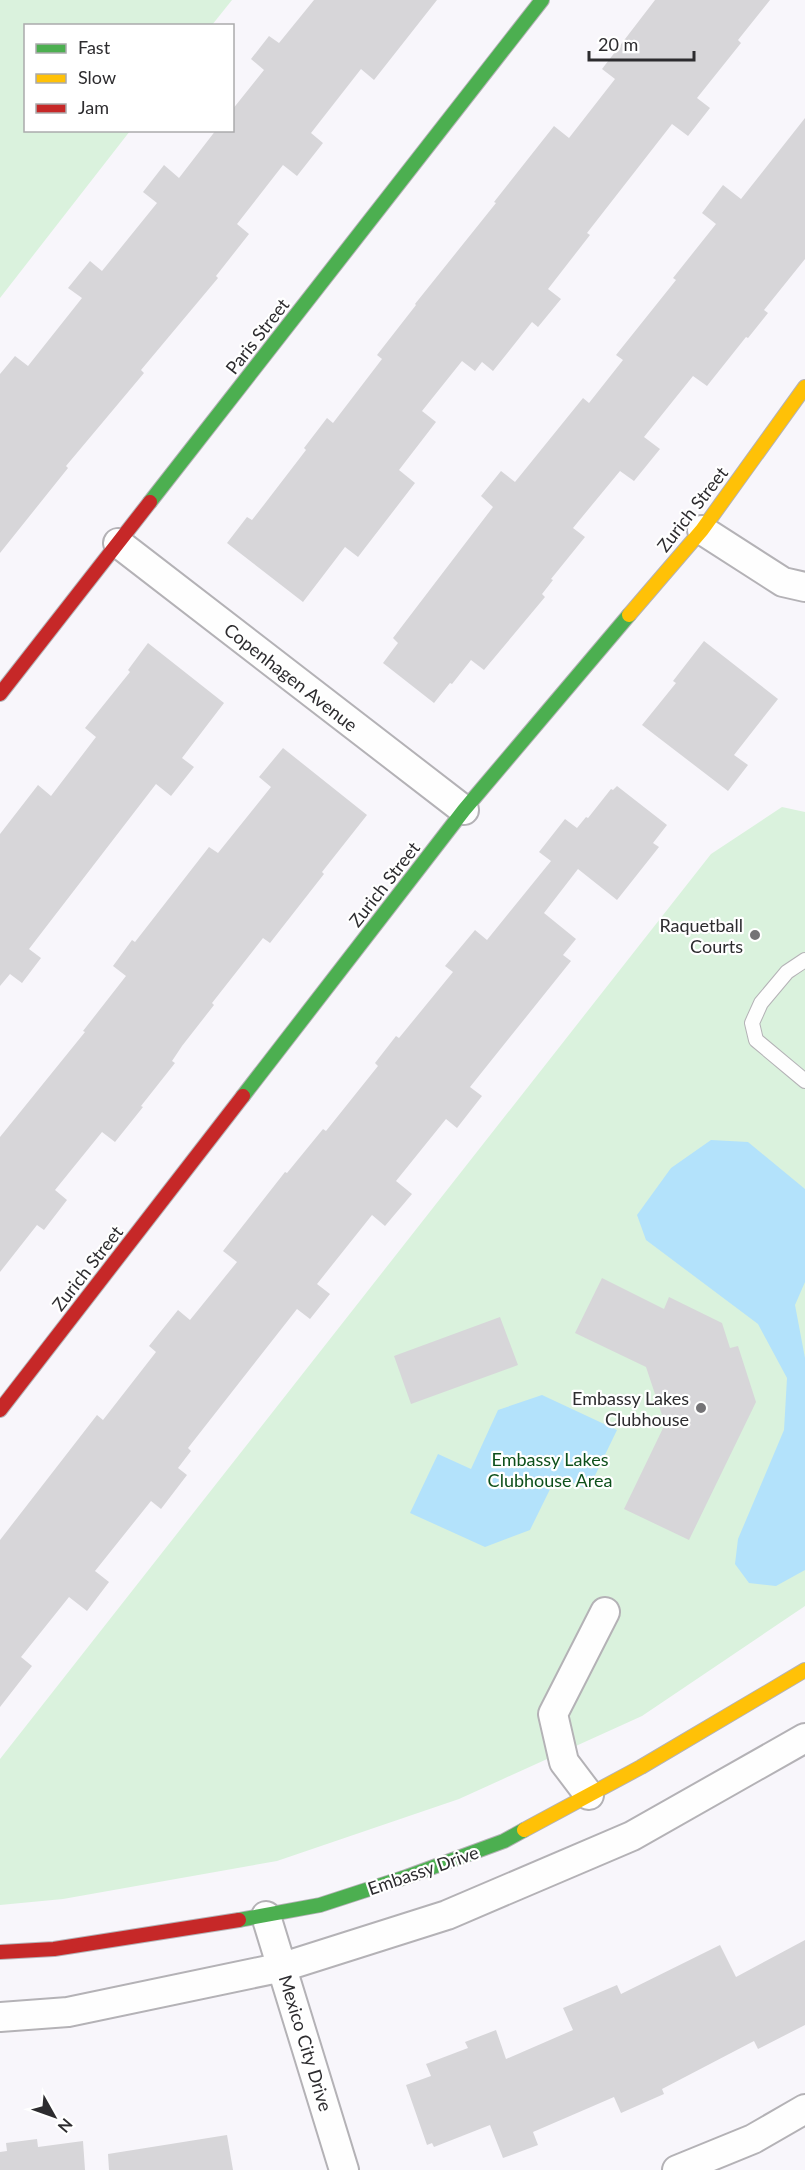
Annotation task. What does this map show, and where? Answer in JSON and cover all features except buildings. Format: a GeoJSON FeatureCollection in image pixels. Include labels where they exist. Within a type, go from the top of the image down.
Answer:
{"type":"FeatureCollection","features":[{"type":"Feature","properties":{"kind":"street","name":"Paris Street"},"geometry":{"type":"LineString","coordinates":[[0,694],[542,0]]}},
{"type":"Feature","properties":{"kind":"street","name":"Zurich Street"},"geometry":{"type":"LineString","coordinates":[[0,1410],[464,810],[702,530],[805,387]]}},
{"type":"Feature","properties":{"kind":"street"},"geometry":{"type":"LineString","coordinates":[[702,530],[783,582],[805,587]]}},
{"type":"Feature","properties":{"kind":"street","name":"Copenhagen Avenue"},"geometry":{"type":"LineString","coordinates":[[118,543],[464,810]]}},
{"type":"Feature","properties":{"kind":"street"},"geometry":{"type":"LineString","coordinates":[[589,1795],[564,1762],[553,1714],[605,1612]]}},
{"type":"Feature","properties":{"kind":"street","name":"Embassy Drive"},"geometry":{"type":"LineString","coordinates":[[0,1952],[54,1949],[266,1916],[331,1901],[406,1878],[504,1841],[641,1767],[805,1670]]}},
{"type":"Feature","properties":{"kind":"street"},"geometry":{"type":"LineString","coordinates":[[0,2017],[68,2012],[284,1967],[447,1915],[632,1836],[805,1738]]}},
{"type":"Feature","properties":{"kind":"street","name":"Mexico City Drive"},"geometry":{"type":"LineString","coordinates":[[266,1916],[284,1967],[344,2170]]}},
{"type":"Feature","properties":{"kind":"street"},"geometry":{"type":"LineString","coordinates":[[677,2170],[753,2139],[805,2109]]}},
{"type":"Feature","properties":{"kind":"lane"},"geometry":{"type":"LineString","coordinates":[[805,960],[787,972],[761,1003],[752,1023],[756,1040],[805,1081]]}},
{"type":"Feature","properties":{"kind":"green space"},"geometry":{"type":"Polygon","coordinates":[[[0,0],[232,0],[213,24],[24,24],[24,132],[129,132],[0,298],[0,0]]]}},
{"type":"Feature","properties":{"kind":"green space","name":"Embassy Lakes Clubhouse Area"},"geometry":{"type":"Polygon","coordinates":[[[782,807],[805,812],[805,1606],[642,1716],[459,1799],[277,1861],[63,1899],[0,1905],[0,1759],[711,854],[782,807]]]}},
{"type":"Feature","properties":{"kind":"water"},"geometry":{"type":"Polygon","coordinates":[[[711,1140],[748,1142],[805,1189],[805,1282],[795,1305],[805,1358],[805,1570],[776,1586],[749,1583],[735,1564],[738,1539],[784,1430],[787,1378],[758,1324],[646,1240],[637,1215],[671,1168],[711,1140]]]}},
{"type":"Feature","properties":{"kind":"water"},"geometry":{"type":"Polygon","coordinates":[[[542,1395],[617,1430],[588,1490],[557,1475],[530,1530],[485,1547],[410,1513],[438,1454],[471,1469],[498,1410],[542,1395]]]}},
{"type":"Feature","properties":{"kind":"traffic: fast"},"geometry":{"type":"LineString","coordinates":[[150,502],[542,0]]}},
{"type":"Feature","properties":{"kind":"traffic: fast"},"geometry":{"type":"LineString","coordinates":[[243,1096],[464,810],[629,615]]}},
{"type":"Feature","properties":{"kind":"traffic: fast"},"geometry":{"type":"LineString","coordinates":[[239,1920],[320,1905],[406,1877],[504,1841],[524,1830]]}},
{"type":"Feature","properties":{"kind":"traffic: slow"},"geometry":{"type":"LineString","coordinates":[[629,615],[702,530],[805,387]]}},
{"type":"Feature","properties":{"kind":"traffic: slow"},"geometry":{"type":"LineString","coordinates":[[524,1830],[641,1767],[805,1670]]}},
{"type":"Feature","properties":{"kind":"traffic: jam"},"geometry":{"type":"LineString","coordinates":[[0,694],[150,502]]}},
{"type":"Feature","properties":{"kind":"traffic: jam"},"geometry":{"type":"LineString","coordinates":[[0,1410],[243,1096]]}},
{"type":"Feature","properties":{"kind":"traffic: jam"},"geometry":{"type":"LineString","coordinates":[[0,1952],[54,1949],[239,1920]]}},
{"type":"Feature","properties":{"kind":"place","name":"Raquetball Courts"},"geometry":{"type":"Point","coordinates":[755,935]}},
{"type":"Feature","properties":{"kind":"place","name":"Embassy Lakes Clubhouse"},"geometry":{"type":"Point","coordinates":[701,1408]}}]}
